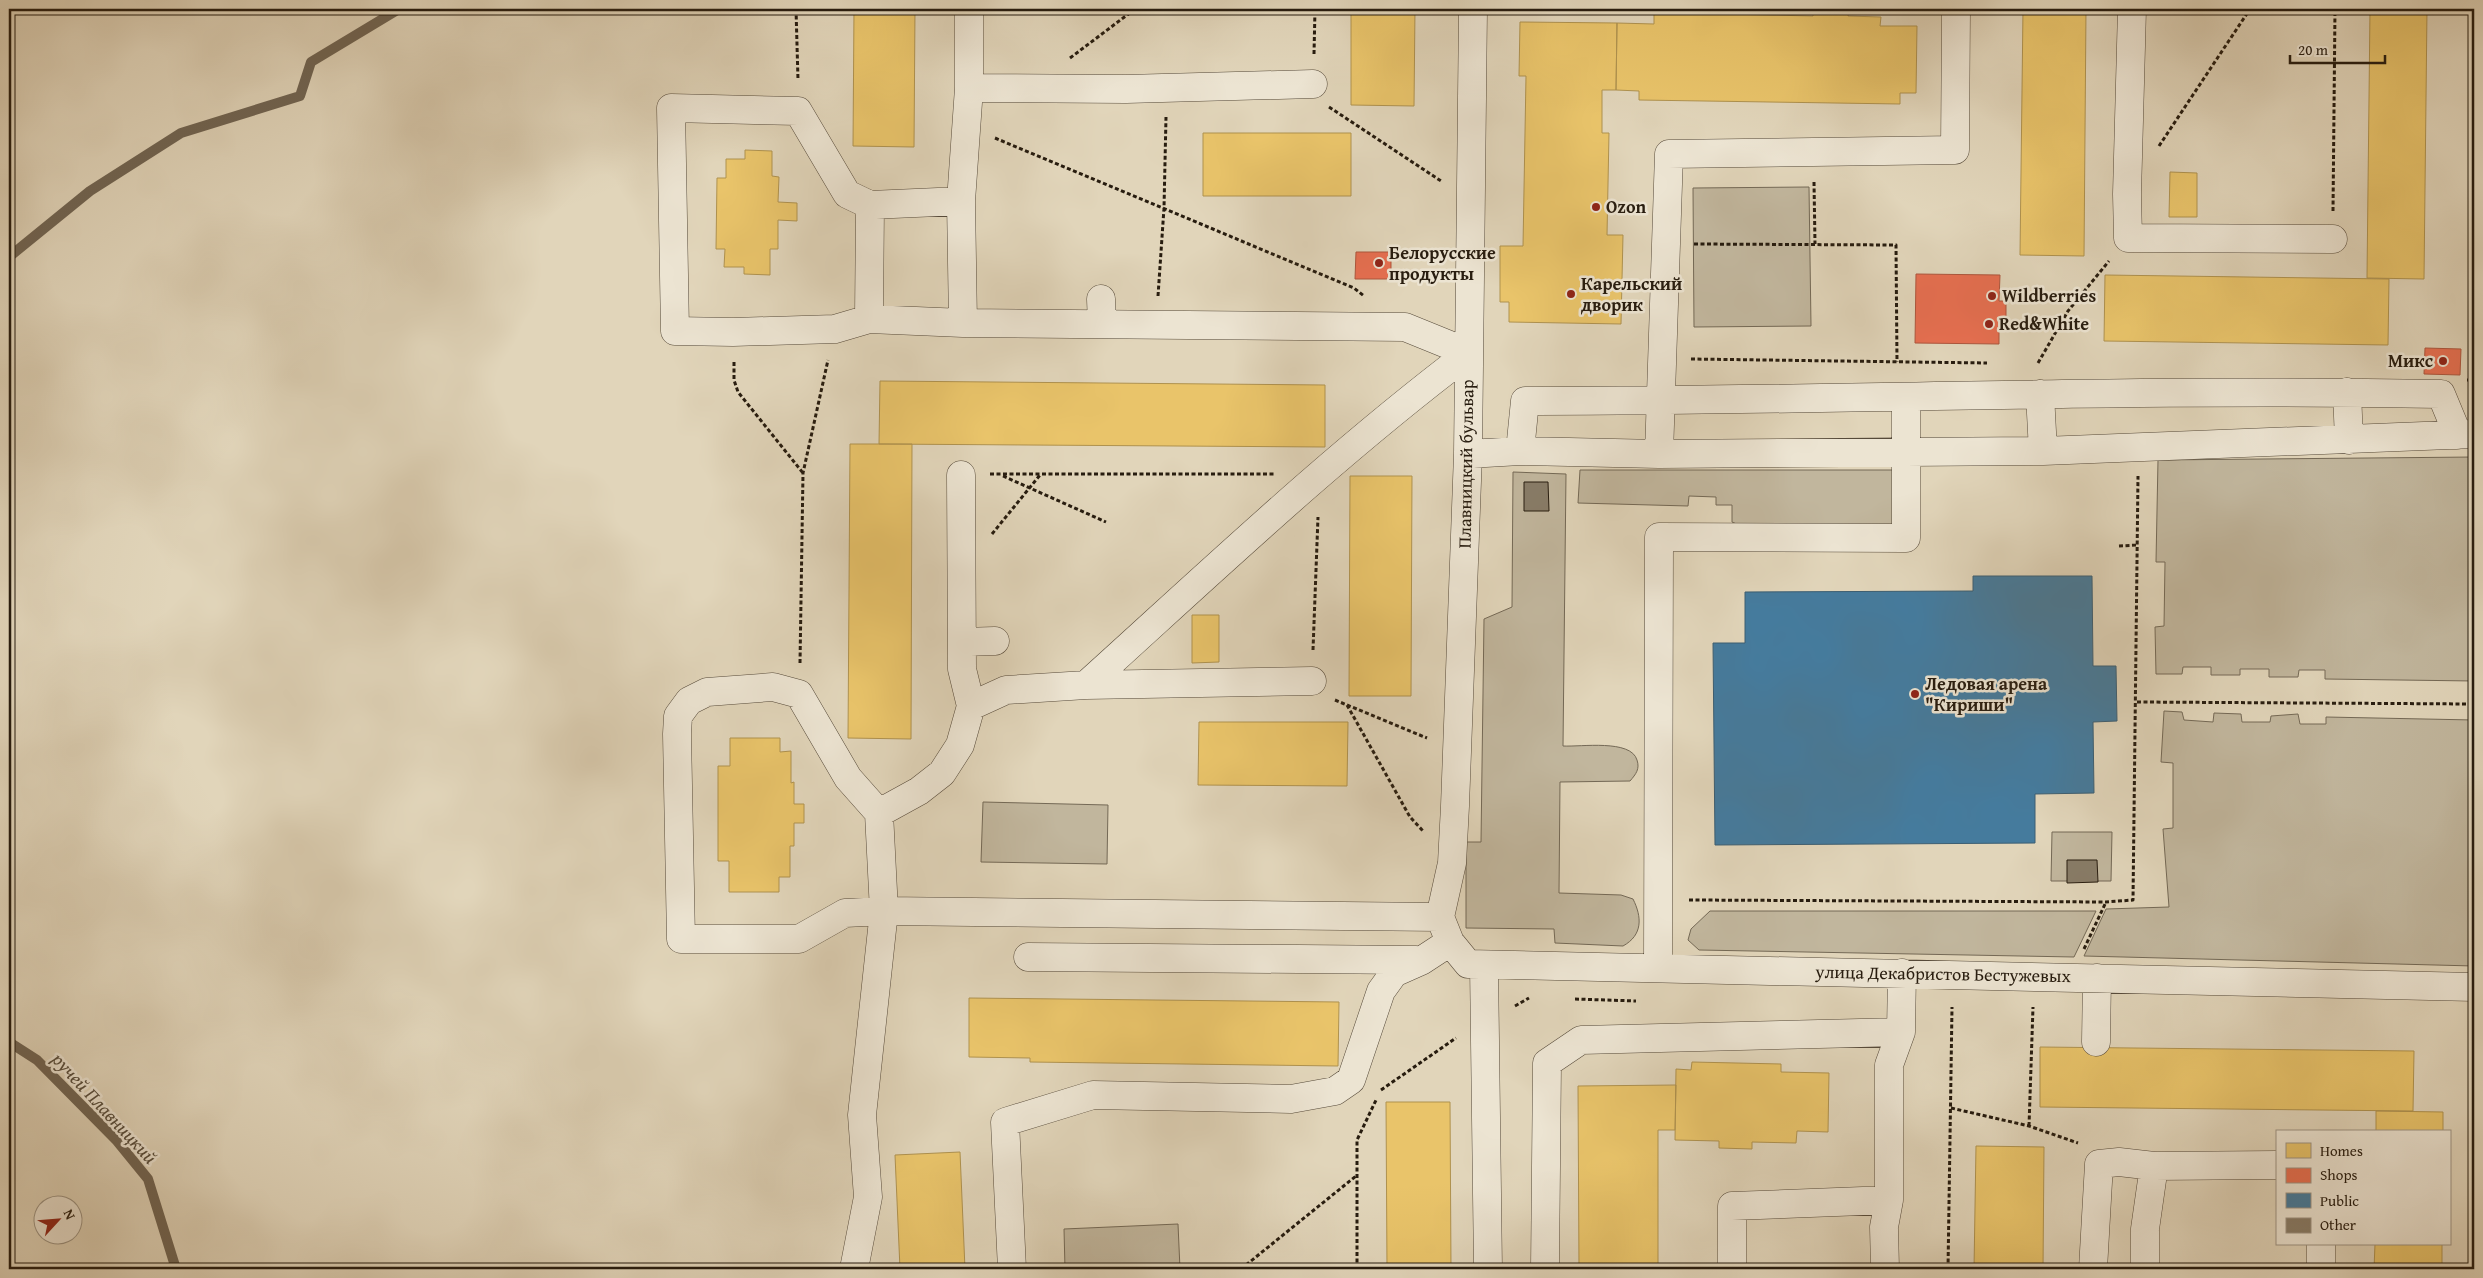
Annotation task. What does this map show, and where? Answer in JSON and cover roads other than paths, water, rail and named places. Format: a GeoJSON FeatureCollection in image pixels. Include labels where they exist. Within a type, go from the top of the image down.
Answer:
{"type":"FeatureCollection","features":[{"type":"Feature","properties":{"kind":"street"},"geometry":{"type":"LineString","coordinates":[[963,323],[961,201],[969,88],[969,9]]}},
{"type":"Feature","properties":{"kind":"street","name":"Плавницкий бульвар"},"geometry":{"type":"LineString","coordinates":[[1445,930],[1452,863],[1468,454],[1473,9]]}},
{"type":"Feature","properties":{"kind":"street"},"geometry":{"type":"LineString","coordinates":[[1659,454],[1669,154],[1956,150],[1956,9]]}},
{"type":"Feature","properties":{"kind":"street"},"geometry":{"type":"LineString","coordinates":[[2132,9],[2127,194],[2128,238],[2333,240]]}},
{"type":"Feature","properties":{"kind":"street"},"geometry":{"type":"LineString","coordinates":[[969,88],[1126,89],[1313,84]]}},
{"type":"Feature","properties":{"kind":"street"},"geometry":{"type":"LineString","coordinates":[[961,201],[870,205],[847,194],[798,111],[671,108],[674,331],[733,332],[835,329],[869,319],[963,323],[1102,311],[1157,325],[1406,327],[1469,353]]}},
{"type":"Feature","properties":{"kind":"street"},"geometry":{"type":"LineString","coordinates":[[869,319],[870,205]]}},
{"type":"Feature","properties":{"kind":"street"},"geometry":{"type":"LineString","coordinates":[[1086,685],[1320,474],[1410,398],[1469,353]]}},
{"type":"Feature","properties":{"kind":"street"},"geometry":{"type":"LineString","coordinates":[[1468,454],[1520,451],[1659,454],[2043,451],[2466,434],[2441,394],[2347,392],[2040,394],[1906,398],[1525,401],[1520,451]]}},
{"type":"Feature","properties":{"kind":"street"},"geometry":{"type":"LineString","coordinates":[[2347,392],[2349,440]]}},
{"type":"Feature","properties":{"kind":"street"},"geometry":{"type":"LineString","coordinates":[[2040,394],[2043,451]]}},
{"type":"Feature","properties":{"kind":"street"},"geometry":{"type":"LineString","coordinates":[[1658,968],[1659,537],[1906,538],[1906,398]]}},
{"type":"Feature","properties":{"kind":"street"},"geometry":{"type":"LineString","coordinates":[[879,813],[918,791],[942,772],[960,746],[971,706],[962,669],[961,475]]}},
{"type":"Feature","properties":{"kind":"street"},"geometry":{"type":"LineString","coordinates":[[962,642],[995,641]]}},
{"type":"Feature","properties":{"kind":"street"},"geometry":{"type":"LineString","coordinates":[[971,706],[1006,690],[1086,685],[1312,681]]}},
{"type":"Feature","properties":{"kind":"street"},"geometry":{"type":"LineString","coordinates":[[854,1269],[868,1197],[862,1115],[884,911],[879,813],[848,778],[799,694],[773,688],[707,692],[689,701],[678,716],[681,939],[799,939],[845,913],[884,911],[1445,930]]}},
{"type":"Feature","properties":{"kind":"street"},"geometry":{"type":"LineString","coordinates":[[1012,1269],[1006,1122],[1093,1095],[1291,1099],[1335,1091],[1351,1080],[1381,991],[1394,972],[1421,960],[1445,930]]}},
{"type":"Feature","properties":{"kind":"street","name":"улица Декабристов Бестужевых"},"geometry":{"type":"LineString","coordinates":[[1445,930],[1468,964],[1484,965],[2474,987]]}},
{"type":"Feature","properties":{"kind":"street"},"geometry":{"type":"LineString","coordinates":[[1028,957],[1421,960]]}},
{"type":"Feature","properties":{"kind":"street"},"geometry":{"type":"LineString","coordinates":[[1484,965],[1488,1269]]}},
{"type":"Feature","properties":{"kind":"street"},"geometry":{"type":"LineString","coordinates":[[1885,1269],[1884,1227],[1889,1200],[1889,1065],[1901,1032],[1902,973]]}},
{"type":"Feature","properties":{"kind":"street"},"geometry":{"type":"LineString","coordinates":[[2084,977],[2096,1042]]}},
{"type":"Feature","properties":{"kind":"street"},"geometry":{"type":"LineString","coordinates":[[1545,1269],[1548,1063],[1582,1040],[1901,1032]]}},
{"type":"Feature","properties":{"kind":"street"},"geometry":{"type":"LineString","coordinates":[[2094,1269],[2099,1164],[2119,1162],[2154,1166],[2276,1165]]}},
{"type":"Feature","properties":{"kind":"street"},"geometry":{"type":"LineString","coordinates":[[2145,1269],[2144,1229],[2154,1166]]}},
{"type":"Feature","properties":{"kind":"street"},"geometry":{"type":"LineString","coordinates":[[1732,1269],[1732,1206],[1889,1200]]}},
{"type":"Feature","properties":{"kind":"street"},"geometry":{"type":"LineString","coordinates":[[2321,1269],[2322,1246]]}},
{"type":"Feature","properties":{"kind":"waterway","name":"ручей Плавницкий"},"geometry":{"type":"LineString","coordinates":[[9,257],[90,191],[181,133],[300,96],[311,62],[399,9]]}},
{"type":"Feature","properties":{"kind":"waterway","name":"ручей Плавницкий"},"geometry":{"type":"LineString","coordinates":[[9,1042],[37,1060],[117,1141],[148,1179],[176,1269]]}},
{"type":"Feature","properties":{"kind":"place","name":"Ozon"},"geometry":{"type":"Point","coordinates":[1596,207]}},
{"type":"Feature","properties":{"kind":"place","name":"Белорусские продукты"},"geometry":{"type":"Point","coordinates":[1379,263]}},
{"type":"Feature","properties":{"kind":"place","name":"Карельский дворик"},"geometry":{"type":"Point","coordinates":[1571,294]}},
{"type":"Feature","properties":{"kind":"place","name":"Wildberries"},"geometry":{"type":"Point","coordinates":[1992,296]}},
{"type":"Feature","properties":{"kind":"place","name":"Red&White"},"geometry":{"type":"Point","coordinates":[1989,324]}},
{"type":"Feature","properties":{"kind":"place","name":"Микс"},"geometry":{"type":"Point","coordinates":[2443,361]}},
{"type":"Feature","properties":{"kind":"place","name":"Ледовая арена \"Кириши\""},"geometry":{"type":"Point","coordinates":[1915,694]}}]}
